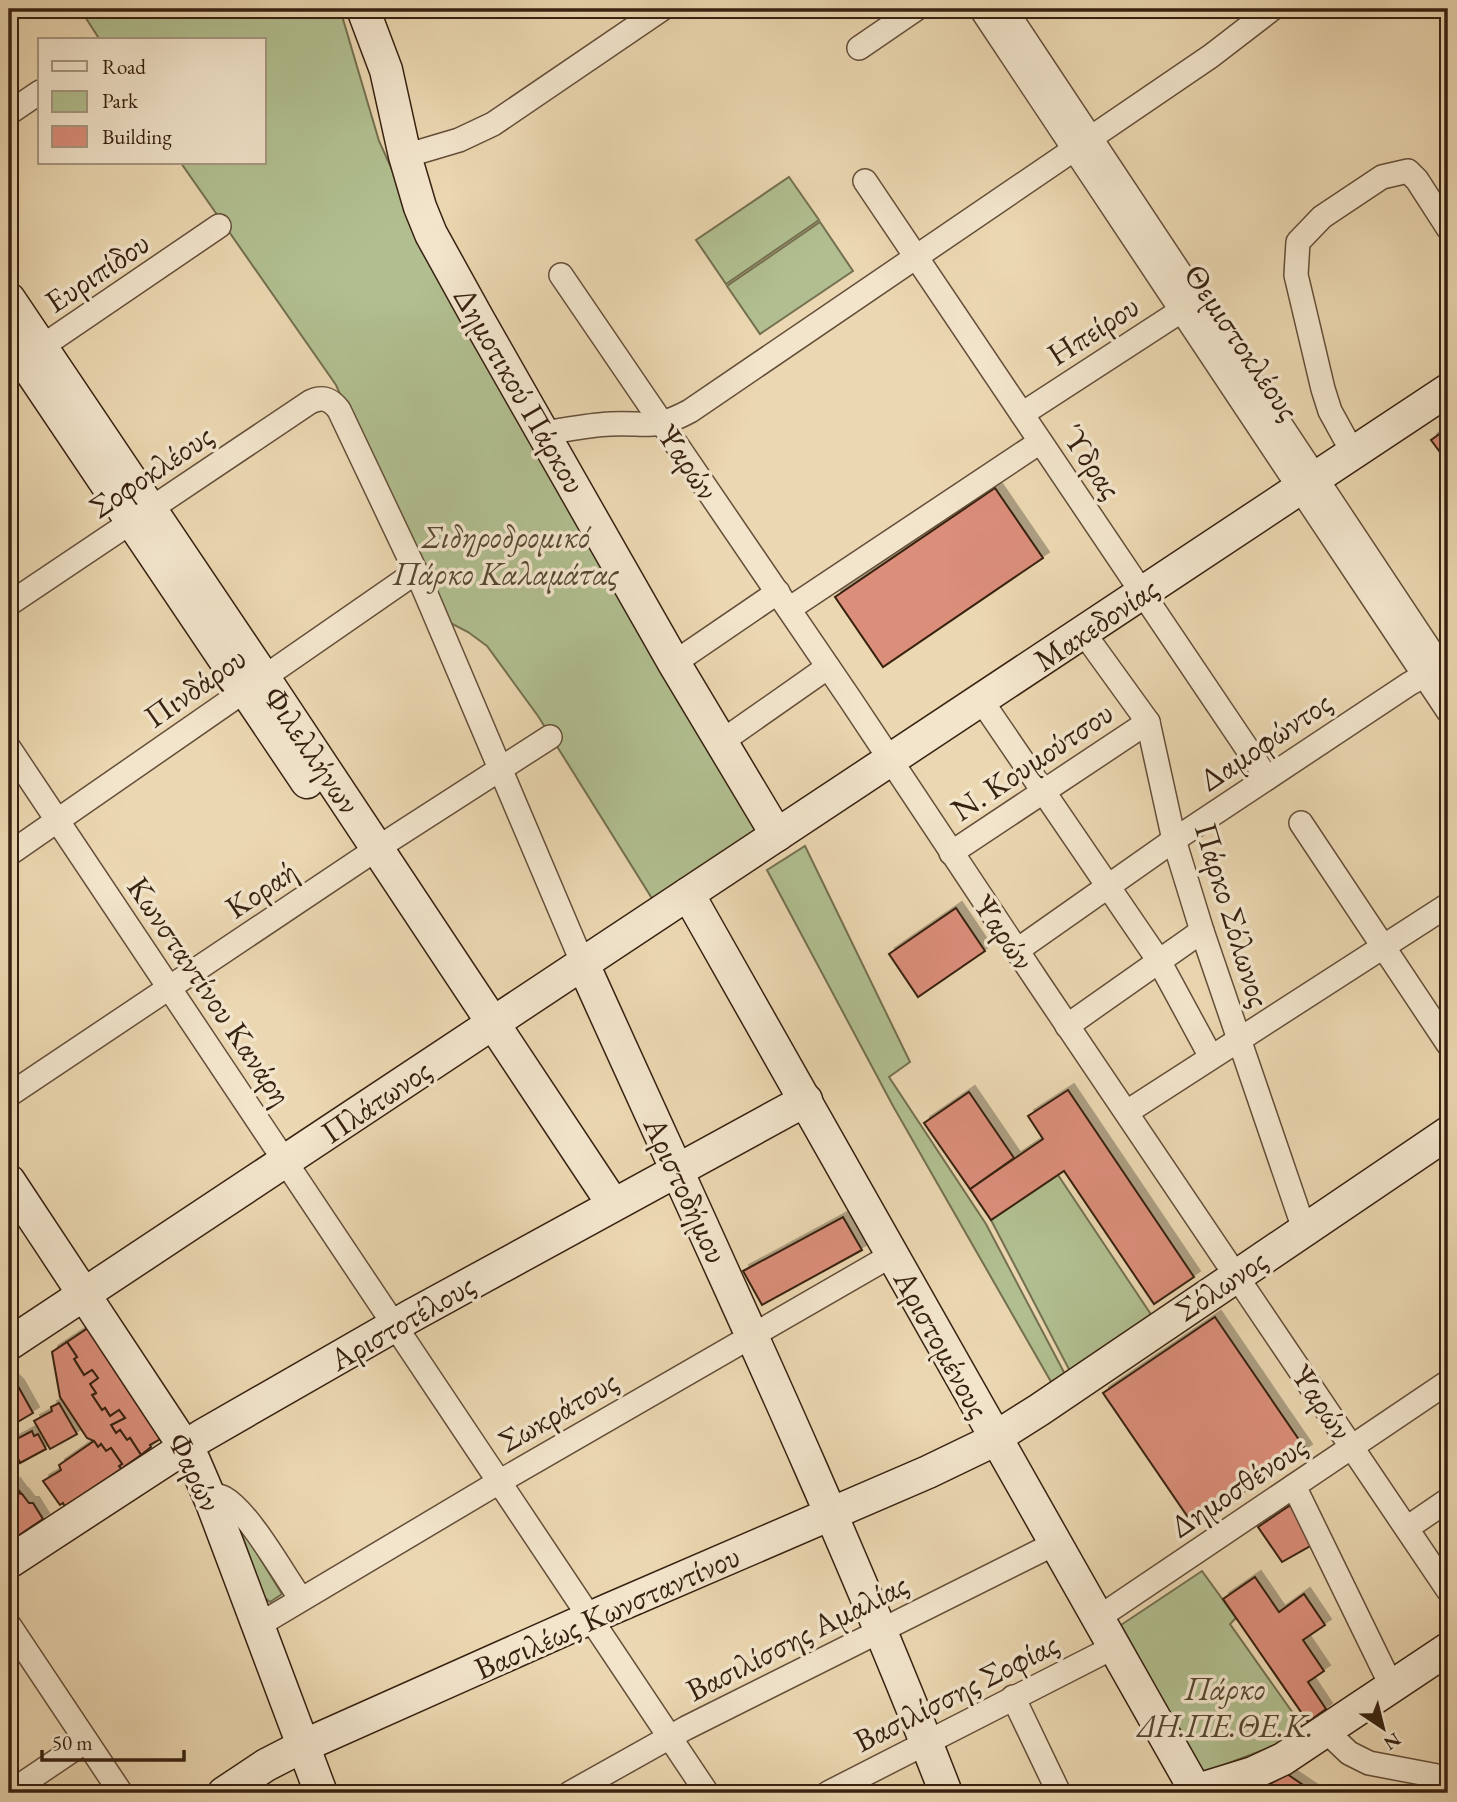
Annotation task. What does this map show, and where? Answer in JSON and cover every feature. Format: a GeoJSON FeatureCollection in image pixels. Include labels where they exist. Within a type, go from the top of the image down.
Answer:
{"type":"FeatureCollection","features":[{"type":"Feature","properties":{"kind":"street"},"geometry":{"type":"LineString","coordinates":[[363,9],[386,70],[405,156],[459,140],[493,124],[662,9]]}},
{"type":"Feature","properties":{"kind":"street"},"geometry":{"type":"LineString","coordinates":[[859,48],[916,9]]}},
{"type":"Feature","properties":{"kind":"street","name":"Θεμιστοκλέους"},"geometry":{"type":"LineString","coordinates":[[981,9],[1083,144],[1309,483],[1440,670],[1448,712]]}},
{"type":"Feature","properties":{"kind":"street","name":"Θεμιστοκλέους"},"geometry":{"type":"LineString","coordinates":[[1005,9],[1083,144]]}},
{"type":"Feature","properties":{"kind":"street"},"geometry":{"type":"LineString","coordinates":[[544,433],[604,425],[662,424],[690,411],[1083,144],[1272,9]]}},
{"type":"Feature","properties":{"kind":"street"},"geometry":{"type":"LineString","coordinates":[[9,113],[38,93]]}},
{"type":"Feature","properties":{"kind":"street","name":"Δημοτικού Πάρκου"},"geometry":{"type":"LineString","coordinates":[[405,156],[431,234],[674,663],[778,835]]}},
{"type":"Feature","properties":{"kind":"street"},"geometry":{"type":"LineString","coordinates":[[1353,453],[1330,411],[1323,389],[1296,275],[1298,242],[1322,217],[1382,177],[1408,171],[1418,180],[1448,228]]}},
{"type":"Feature","properties":{"kind":"street","name":"Ύδρας"},"geometry":{"type":"LineString","coordinates":[[865,181],[1267,778]]}},
{"type":"Feature","properties":{"kind":"street","name":"Ευριπίδου"},"geometry":{"type":"LineString","coordinates":[[21,354],[219,226]]}},
{"type":"Feature","properties":{"kind":"street","name":"Ψαρών"},"geometry":{"type":"LineString","coordinates":[[561,275],[828,667],[1016,951],[1448,1590]]}},
{"type":"Feature","properties":{"kind":"street","name":"Φιλελλήνων"},"geometry":{"type":"LineString","coordinates":[[9,299],[21,354],[141,515],[603,1209]]}},
{"type":"Feature","properties":{"kind":"street","name":"Ηπείρου"},"geometry":{"type":"LineString","coordinates":[[1022,414],[1190,305]]}},
{"type":"Feature","properties":{"kind":"street","name":"Μακεδονίας"},"geometry":{"type":"LineString","coordinates":[[743,858],[1448,390]]}},
{"type":"Feature","properties":{"kind":"street","name":"Σοφοκλέους"},"geometry":{"type":"LineString","coordinates":[[9,604],[310,402],[320,398],[330,400],[339,410],[420,579]]}},
{"type":"Feature","properties":{"kind":"street"},"geometry":{"type":"LineString","coordinates":[[674,663],[783,601],[1040,442]]}},
{"type":"Feature","properties":{"kind":"street","name":"Πινδάρου"},"geometry":{"type":"LineString","coordinates":[[9,854],[255,684],[420,579]]}},
{"type":"Feature","properties":{"kind":"street","name":"Αριστοδήμου"},"geometry":{"type":"LineString","coordinates":[[420,579],[583,964],[753,1335],[832,1515],[946,1793]]}},
{"type":"Feature","properties":{"kind":"street","name":"Πάρκο Σόλωνος"},"geometry":{"type":"LineString","coordinates":[[1083,632],[1148,722],[1174,840],[1202,931],[1304,1229]]}},
{"type":"Feature","properties":{"kind":"street"},"geometry":{"type":"LineString","coordinates":[[721,742],[828,667]]}},
{"type":"Feature","properties":{"kind":"street","name":"Δαμοφώντος"},"geometry":{"type":"LineString","coordinates":[[1016,951],[1267,778],[1440,670]]}},
{"type":"Feature","properties":{"kind":"street"},"geometry":{"type":"LineString","coordinates":[[981,700],[1159,961],[1211,1057]]}},
{"type":"Feature","properties":{"kind":"street","name":"Ν. Κουμούτσου"},"geometry":{"type":"LineString","coordinates":[[951,853],[1148,722]]}},
{"type":"Feature","properties":{"kind":"street","name":"Κοραή"},"geometry":{"type":"LineString","coordinates":[[9,1095],[550,737]]}},
{"type":"Feature","properties":{"kind":"street","name":"Κωνσταντίνου Κανάρη"},"geometry":{"type":"LineString","coordinates":[[9,748],[707,1793]]}},
{"type":"Feature","properties":{"kind":"street"},"geometry":{"type":"LineString","coordinates":[[1301,823],[1448,1044]]}},
{"type":"Feature","properties":{"kind":"street","name":"Πλάτωνος"},"geometry":{"type":"LineString","coordinates":[[9,1344],[743,858]]}},
{"type":"Feature","properties":{"kind":"street","name":"Αριστομένους"},"geometry":{"type":"LineString","coordinates":[[688,894],[1194,1792]]}},
{"type":"Feature","properties":{"kind":"street"},"geometry":{"type":"LineString","coordinates":[[1127,1112],[1448,905]]}},
{"type":"Feature","properties":{"kind":"street"},"geometry":{"type":"LineString","coordinates":[[1067,1026],[1202,931]]}},
{"type":"Feature","properties":{"kind":"street","name":"Αριστοτέλους"},"geometry":{"type":"LineString","coordinates":[[9,1562],[186,1447],[603,1209],[806,1100]]}},
{"type":"Feature","properties":{"kind":"street","name":"Σόλωνος"},"geometry":{"type":"LineString","coordinates":[[995,1438],[1448,1133]]}},
{"type":"Feature","properties":{"kind":"street","name":"Φαρών"},"geometry":{"type":"LineString","coordinates":[[9,1181],[186,1447],[209,1494],[321,1793]]}},
{"type":"Feature","properties":{"kind":"street","name":"Σωκράτους"},"geometry":{"type":"LineString","coordinates":[[257,1626],[499,1482],[892,1255]]}},
{"type":"Feature","properties":{"kind":"street","name":"Δημοσθένους"},"geometry":{"type":"LineString","coordinates":[[1098,1618],[1448,1382]]}},
{"type":"Feature","properties":{"kind":"street","name":"Βασιλέως Κωνσταντίνου"},"geometry":{"type":"LineString","coordinates":[[223,1793],[266,1765],[303,1746],[832,1515],[995,1438]]}},
{"type":"Feature","properties":{"kind":"street"},"geometry":{"type":"LineString","coordinates":[[1294,1486],[1392,1687]]}},
{"type":"Feature","properties":{"kind":"street"},"geometry":{"type":"LineString","coordinates":[[209,1494],[223,1497],[236,1508],[301,1599]]}},
{"type":"Feature","properties":{"kind":"street"},"geometry":{"type":"LineString","coordinates":[[1407,1528],[1448,1500]]}},
{"type":"Feature","properties":{"kind":"street","name":"Βασιλίσσης Αμαλίας"},"geometry":{"type":"LineString","coordinates":[[570,1793],[670,1737],[1056,1543]]}},
{"type":"Feature","properties":{"kind":"street"},"geometry":{"type":"LineString","coordinates":[[9,1625],[121,1793]]}},
{"type":"Feature","properties":{"kind":"street","name":"Βασιλίσσης Σοφίας"},"geometry":{"type":"LineString","coordinates":[[828,1793],[1114,1647]]}},
{"type":"Feature","properties":{"kind":"street"},"geometry":{"type":"LineString","coordinates":[[1194,1792],[1283,1759],[1448,1649]]}},
{"type":"Feature","properties":{"kind":"street"},"geometry":{"type":"LineString","coordinates":[[1013,1697],[1059,1793]]}},
{"type":"Feature","properties":{"kind":"street"},"geometry":{"type":"LineString","coordinates":[[1326,1731],[1349,1752],[1369,1763],[1448,1778]]}},
{"type":"Feature","properties":{"kind":"street"},"geometry":{"type":"LineString","coordinates":[[9,1793],[86,1741]]}},
{"type":"Feature","properties":{"kind":"green space","name":"Σιδηροδρομικό Πάρκο Καλαμάτας"},"geometry":{"type":"Polygon","coordinates":[[[80,9],[340,9],[379,141],[418,227],[759,830],[653,900],[538,716],[487,646],[468,632],[439,617],[336,385],[182,164],[266,164],[266,38],[99,38],[80,9]]]}},
{"type":"Feature","properties":{"kind":"green space"},"geometry":{"type":"Polygon","coordinates":[[[789,177],[819,220],[726,284],[696,240],[789,177]]]}},
{"type":"Feature","properties":{"kind":"green space"},"geometry":{"type":"Polygon","coordinates":[[[820,222],[853,271],[760,334],[727,286],[820,222]]]}},
{"type":"Feature","properties":{"kind":"green space"},"geometry":{"type":"Polygon","coordinates":[[[805,846],[910,1062],[889,1077],[986,1224],[1067,1378],[1054,1387],[893,1106],[767,870],[805,846]]]}},
{"type":"Feature","properties":{"kind":"green space"},"geometry":{"type":"Polygon","coordinates":[[[1058,1175],[1154,1319],[1072,1375],[991,1220],[1058,1175]]]}},
{"type":"Feature","properties":{"kind":"green space"},"geometry":{"type":"Polygon","coordinates":[[[245,1534],[282,1594],[270,1602],[264,1597],[242,1535],[245,1534]]]}},
{"type":"Feature","properties":{"kind":"green space","name":"Πάρκο ΔΗ.ΠΕ.ΘΕ.Κ."},"geometry":{"type":"Polygon","coordinates":[[[1202,1571],[1236,1618],[1230,1624],[1307,1733],[1203,1773],[1121,1625],[1202,1571]]]}},
{"type":"Feature","properties":{"kind":"building"},"geometry":{"type":"Polygon","coordinates":[[[1448,428],[1448,457],[1445,459],[1431,440],[1448,428]]]}},
{"type":"Feature","properties":{"kind":"building"},"geometry":{"type":"Polygon","coordinates":[[[995,488],[1043,558],[883,667],[835,597],[995,488]]]}},
{"type":"Feature","properties":{"kind":"building"},"geometry":{"type":"Polygon","coordinates":[[[956,908],[985,951],[918,997],[889,954],[956,908]]]}},
{"type":"Feature","properties":{"kind":"building"},"geometry":{"type":"Polygon","coordinates":[[[1068,1090],[1194,1277],[1154,1304],[1064,1171],[991,1220],[970,1189],[1043,1139],[1028,1116],[1068,1090]]]}},
{"type":"Feature","properties":{"kind":"building"},"geometry":{"type":"Polygon","coordinates":[[[969,1092],[1014,1158],[970,1189],[924,1123],[969,1092]]]}},
{"type":"Feature","properties":{"kind":"building"},"geometry":{"type":"Polygon","coordinates":[[[843,1217],[862,1250],[762,1305],[743,1271],[843,1217]]]}},
{"type":"Feature","properties":{"kind":"building"},"geometry":{"type":"Polygon","coordinates":[[[1215,1317],[1306,1450],[1194,1526],[1103,1393],[1215,1317]]]}},
{"type":"Feature","properties":{"kind":"building"},"geometry":{"type":"Polygon","coordinates":[[[88,1328],[164,1437],[150,1445],[141,1455],[130,1438],[127,1440],[120,1430],[116,1433],[111,1425],[125,1418],[119,1410],[110,1416],[105,1408],[102,1410],[92,1395],[96,1393],[90,1384],[98,1378],[92,1370],[84,1375],[74,1359],[77,1357],[67,1342],[88,1328]]]}},
{"type":"Feature","properties":{"kind":"building"},"geometry":{"type":"Polygon","coordinates":[[[67,1342],[84,1375],[92,1370],[98,1378],[90,1384],[96,1393],[92,1395],[102,1410],[105,1408],[110,1416],[119,1410],[125,1418],[111,1425],[116,1433],[120,1430],[127,1440],[130,1438],[141,1455],[121,1469],[119,1466],[122,1464],[111,1448],[106,1451],[101,1444],[98,1447],[94,1441],[87,1438],[60,1397],[52,1352],[67,1342]]]}},
{"type":"Feature","properties":{"kind":"building"},"geometry":{"type":"Polygon","coordinates":[[[9,1377],[18,1386],[33,1413],[9,1427],[9,1377]]]}},
{"type":"Feature","properties":{"kind":"building"},"geometry":{"type":"Polygon","coordinates":[[[59,1403],[77,1434],[50,1449],[34,1421],[52,1411],[51,1407],[59,1403]]]}},
{"type":"Feature","properties":{"kind":"building"},"geometry":{"type":"Polygon","coordinates":[[[32,1431],[34,1436],[38,1434],[46,1449],[20,1463],[15,1452],[9,1454],[9,1443],[32,1431]]]}},
{"type":"Feature","properties":{"kind":"building"},"geometry":{"type":"Polygon","coordinates":[[[94,1441],[98,1447],[101,1444],[106,1451],[111,1448],[122,1464],[119,1466],[121,1469],[65,1507],[63,1503],[60,1505],[43,1481],[61,1470],[59,1465],[94,1441]]]}},
{"type":"Feature","properties":{"kind":"building"},"geometry":{"type":"Polygon","coordinates":[[[9,1482],[20,1492],[17,1493],[22,1494],[29,1503],[33,1503],[43,1519],[9,1542],[9,1482]]]}},
{"type":"Feature","properties":{"kind":"building"},"geometry":{"type":"Polygon","coordinates":[[[1289,1506],[1294,1508],[1312,1545],[1282,1562],[1258,1527],[1289,1506]]]}},
{"type":"Feature","properties":{"kind":"building"},"geometry":{"type":"Polygon","coordinates":[[[1255,1577],[1279,1612],[1304,1594],[1325,1625],[1303,1640],[1324,1671],[1308,1682],[1326,1709],[1308,1722],[1223,1599],[1255,1577]]]}},
{"type":"Feature","properties":{"kind":"building"},"geometry":{"type":"Polygon","coordinates":[[[1287,1774],[1315,1793],[1254,1793],[1287,1774]]]}}]}
